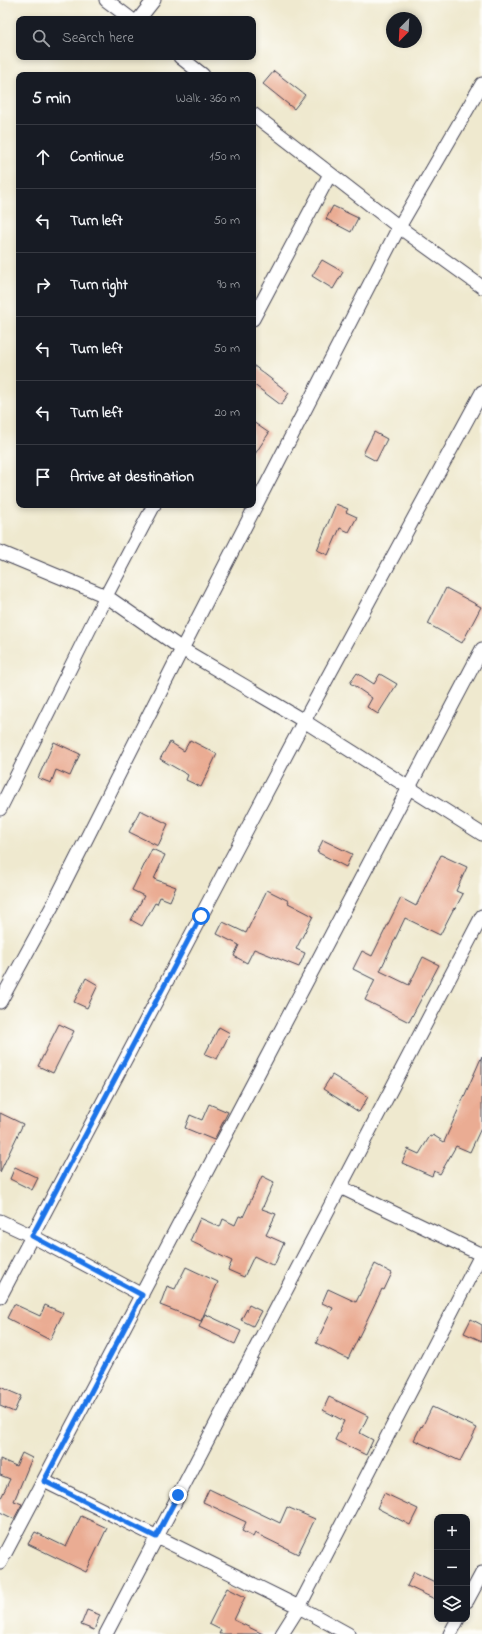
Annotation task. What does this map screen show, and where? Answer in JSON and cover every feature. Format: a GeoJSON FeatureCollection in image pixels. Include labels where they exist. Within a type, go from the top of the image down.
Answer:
{"type":"FeatureCollection","features":[{"type":"Feature","properties":{"kind":"street"},"geometry":{"type":"LineString","coordinates":[[106,0],[127,16]]}},
{"type":"Feature","properties":{"kind":"street"},"geometry":{"type":"LineString","coordinates":[[141,16],[154,0]]}},
{"type":"Feature","properties":{"kind":"street"},"geometry":{"type":"LineString","coordinates":[[184,60],[199,72]]}},
{"type":"Feature","properties":{"kind":"street"},"geometry":{"type":"LineString","coordinates":[[256,505],[399,227],[482,84]]}},
{"type":"Feature","properties":{"kind":"street"},"geometry":{"type":"LineString","coordinates":[[256,116],[399,227],[482,287]]}},
{"type":"Feature","properties":{"kind":"street"},"geometry":{"type":"LineString","coordinates":[[256,313],[330,174]]}},
{"type":"Feature","properties":{"kind":"street"},"geometry":{"type":"LineString","coordinates":[[0,1297],[304,721],[482,392]]}},
{"type":"Feature","properties":{"kind":"street"},"geometry":{"type":"LineString","coordinates":[[0,809],[106,596],[152,508]]}},
{"type":"Feature","properties":{"kind":"street"},"geometry":{"type":"LineString","coordinates":[[0,1002],[54,903],[255,508]]}},
{"type":"Feature","properties":{"kind":"street"},"geometry":{"type":"LineString","coordinates":[[0,552],[106,596],[182,649],[304,721],[482,834]]}},
{"type":"Feature","properties":{"kind":"street"},"geometry":{"type":"LineString","coordinates":[[0,1563],[482,649]]}},
{"type":"Feature","properties":{"kind":"street"},"geometry":{"type":"LineString","coordinates":[[106,1634],[482,916]]}},
{"type":"Feature","properties":{"kind":"street"},"geometry":{"type":"LineString","coordinates":[[282,1634],[299,1607],[482,1254],[340,1187]]}},
{"type":"Feature","properties":{"kind":"street"},"geometry":{"type":"LineString","coordinates":[[0,1222],[32,1236],[142,1295]]}},
{"type":"Feature","properties":{"kind":"street"},"geometry":{"type":"LineString","coordinates":[[44,1481],[299,1607],[348,1634]]}},
{"type":"Feature","properties":{"kind":"street"},"geometry":{"type":"LineString","coordinates":[[470,1595],[482,1573]]}},
{"type":"Feature","properties":{"kind":"street"},"geometry":{"type":"LineString","coordinates":[[450,1634],[456,1622]]}},
{"type":"Feature","properties":{"kind":"building"},"geometry":{"type":"Polygon","coordinates":[[[274,71],[305,95],[294,109],[263,84],[274,71]]]}},
{"type":"Feature","properties":{"kind":"building"},"geometry":{"type":"Polygon","coordinates":[[[333,206],[358,218],[351,232],[326,219],[333,206]]]}},
{"type":"Feature","properties":{"kind":"building"},"geometry":{"type":"Polygon","coordinates":[[[322,260],[343,272],[333,289],[312,276],[322,260]]]}},
{"type":"Feature","properties":{"kind":"building"},"geometry":{"type":"Polygon","coordinates":[[[256,367],[289,393],[281,405],[256,386],[256,367]]]}},
{"type":"Feature","properties":{"kind":"building"},"geometry":{"type":"Polygon","coordinates":[[[256,424],[269,433],[256,452],[256,424]]]}},
{"type":"Feature","properties":{"kind":"building"},"geometry":{"type":"Polygon","coordinates":[[[374,432],[387,439],[376,461],[363,454],[374,432]]]}},
{"type":"Feature","properties":{"kind":"building"},"geometry":{"type":"Polygon","coordinates":[[[336,504],[348,509],[346,512],[357,517],[349,532],[340,528],[328,555],[317,550],[336,504]]]}},
{"type":"Feature","properties":{"kind":"building"},"geometry":{"type":"Polygon","coordinates":[[[446,588],[481,607],[462,643],[428,624],[446,588]]]}},
{"type":"Feature","properties":{"kind":"building"},"geometry":{"type":"Polygon","coordinates":[[[357,673],[374,684],[380,674],[397,684],[378,714],[367,707],[372,698],[350,683],[357,673]]]}},
{"type":"Feature","properties":{"kind":"building"},"geometry":{"type":"Polygon","coordinates":[[[190,740],[217,754],[201,787],[186,780],[188,775],[160,759],[170,742],[184,751],[190,740]]]}},
{"type":"Feature","properties":{"kind":"building"},"geometry":{"type":"Polygon","coordinates":[[[54,742],[80,754],[70,776],[56,770],[51,783],[38,778],[54,742]]]}},
{"type":"Feature","properties":{"kind":"building"},"geometry":{"type":"Polygon","coordinates":[[[140,810],[168,824],[158,846],[129,832],[140,810]]]}},
{"type":"Feature","properties":{"kind":"building"},"geometry":{"type":"Polygon","coordinates":[[[323,840],[352,854],[346,867],[317,852],[323,840]]]}},
{"type":"Feature","properties":{"kind":"building"},"geometry":{"type":"Polygon","coordinates":[[[152,849],[165,855],[154,879],[176,887],[170,901],[160,897],[142,926],[131,920],[144,896],[132,890],[152,849]]]}},
{"type":"Feature","properties":{"kind":"building"},"geometry":{"type":"Polygon","coordinates":[[[441,855],[467,867],[456,891],[463,894],[440,935],[405,918],[380,971],[409,985],[423,957],[439,965],[409,1022],[365,1000],[375,980],[353,969],[362,951],[372,956],[401,898],[416,906],[441,855]]]}},
{"type":"Feature","properties":{"kind":"building"},"geometry":{"type":"Polygon","coordinates":[[[267,890],[289,901],[288,903],[313,916],[296,949],[305,953],[299,967],[254,949],[247,963],[234,956],[239,945],[217,934],[223,922],[246,933],[267,890]]]}},
{"type":"Feature","properties":{"kind":"building"},"geometry":{"type":"Polygon","coordinates":[[[86,978],[98,985],[87,1008],[74,1002],[86,978]]]}},
{"type":"Feature","properties":{"kind":"building"},"geometry":{"type":"Polygon","coordinates":[[[59,1024],[74,1031],[53,1073],[38,1066],[59,1024]]]}},
{"type":"Feature","properties":{"kind":"building"},"geometry":{"type":"Polygon","coordinates":[[[219,1027],[230,1033],[217,1059],[205,1054],[219,1027]]]}},
{"type":"Feature","properties":{"kind":"building"},"geometry":{"type":"Polygon","coordinates":[[[482,1056],[482,1126],[470,1152],[456,1146],[440,1174],[434,1171],[432,1176],[402,1163],[408,1149],[419,1154],[430,1136],[432,1137],[433,1135],[444,1142],[482,1056]]]}},
{"type":"Feature","properties":{"kind":"building"},"geometry":{"type":"Polygon","coordinates":[[[332,1075],[368,1097],[359,1112],[323,1089],[332,1075]]]}},
{"type":"Feature","properties":{"kind":"building"},"geometry":{"type":"Polygon","coordinates":[[[209,1104],[228,1112],[214,1140],[185,1128],[190,1115],[202,1120],[209,1104]]]}},
{"type":"Feature","properties":{"kind":"building"},"geometry":{"type":"Polygon","coordinates":[[[0,1113],[23,1124],[0,1172],[0,1113]]]}},
{"type":"Feature","properties":{"kind":"building"},"geometry":{"type":"Polygon","coordinates":[[[15,1167],[38,1178],[32,1190],[10,1179],[15,1167]]]}},
{"type":"Feature","properties":{"kind":"building"},"geometry":{"type":"Polygon","coordinates":[[[262,1176],[274,1182],[262,1209],[276,1214],[266,1235],[284,1243],[274,1266],[254,1256],[244,1277],[228,1270],[232,1261],[190,1241],[200,1218],[220,1227],[223,1219],[235,1225],[239,1216],[243,1217],[262,1176]]]}},
{"type":"Feature","properties":{"kind":"building"},"geometry":{"type":"Polygon","coordinates":[[[375,1264],[392,1273],[384,1290],[382,1289],[348,1359],[316,1343],[333,1308],[322,1303],[328,1289],[356,1302],[375,1264]]]}},
{"type":"Feature","properties":{"kind":"building"},"geometry":{"type":"Polygon","coordinates":[[[186,1267],[218,1282],[201,1321],[160,1305],[167,1286],[175,1289],[186,1267]]]}},
{"type":"Feature","properties":{"kind":"building"},"geometry":{"type":"Polygon","coordinates":[[[14,1304],[40,1316],[45,1305],[63,1313],[50,1340],[7,1318],[14,1304]]]}},
{"type":"Feature","properties":{"kind":"building"},"geometry":{"type":"Polygon","coordinates":[[[249,1305],[261,1311],[253,1326],[241,1320],[249,1305]]]}},
{"type":"Feature","properties":{"kind":"building"},"geometry":{"type":"Polygon","coordinates":[[[205,1314],[241,1331],[235,1344],[199,1327],[205,1314]]]}},
{"type":"Feature","properties":{"kind":"building"},"geometry":{"type":"Polygon","coordinates":[[[471,1319],[482,1325],[482,1341],[464,1333],[471,1319]]]}},
{"type":"Feature","properties":{"kind":"building"},"geometry":{"type":"Polygon","coordinates":[[[0,1387],[21,1396],[14,1412],[0,1406],[0,1387]]]}},
{"type":"Feature","properties":{"kind":"building"},"geometry":{"type":"Polygon","coordinates":[[[329,1397],[368,1416],[360,1433],[373,1440],[366,1455],[335,1440],[344,1421],[323,1410],[329,1397]]]}},
{"type":"Feature","properties":{"kind":"building"},"geometry":{"type":"Polygon","coordinates":[[[432,1407],[477,1428],[460,1461],[414,1440],[432,1407]]]}},
{"type":"Feature","properties":{"kind":"building"},"geometry":{"type":"Polygon","coordinates":[[[22,1453],[32,1458],[14,1501],[22,1504],[14,1519],[0,1512],[0,1500],[10,1479],[0,1475],[0,1459],[16,1466],[22,1453]]]}},
{"type":"Feature","properties":{"kind":"building"},"geometry":{"type":"Polygon","coordinates":[[[209,1489],[280,1523],[287,1507],[315,1519],[298,1554],[255,1533],[253,1537],[242,1531],[246,1522],[203,1502],[209,1489]]]}},
{"type":"Feature","properties":{"kind":"building"},"geometry":{"type":"Polygon","coordinates":[[[384,1493],[418,1509],[410,1525],[377,1508],[384,1493]]]}},
{"type":"Feature","properties":{"kind":"building"},"geometry":{"type":"Polygon","coordinates":[[[81,1516],[107,1528],[86,1572],[28,1544],[35,1532],[66,1547],[81,1516]]]}},
{"type":"Feature","properties":{"kind":"building"},"geometry":{"type":"Polygon","coordinates":[[[414,1572],[434,1582],[434,1599],[407,1586],[414,1572]]]}},
{"type":"Feature","properties":{"kind":"building"},"geometry":{"type":"Polygon","coordinates":[[[227,1588],[245,1597],[234,1620],[263,1634],[219,1634],[221,1630],[209,1624],[227,1588]]]}},
{"type":"Feature","properties":{"kind":"building"},"geometry":{"type":"Polygon","coordinates":[[[87,1610],[100,1615],[94,1630],[81,1625],[87,1610]]]}},
{"type":"Feature","properties":{"kind":"route"},"geometry":{"type":"LineString","coordinates":[[178,1495],[156,1537],[44,1481],[142,1295],[32,1236],[201,916]]}}]}
